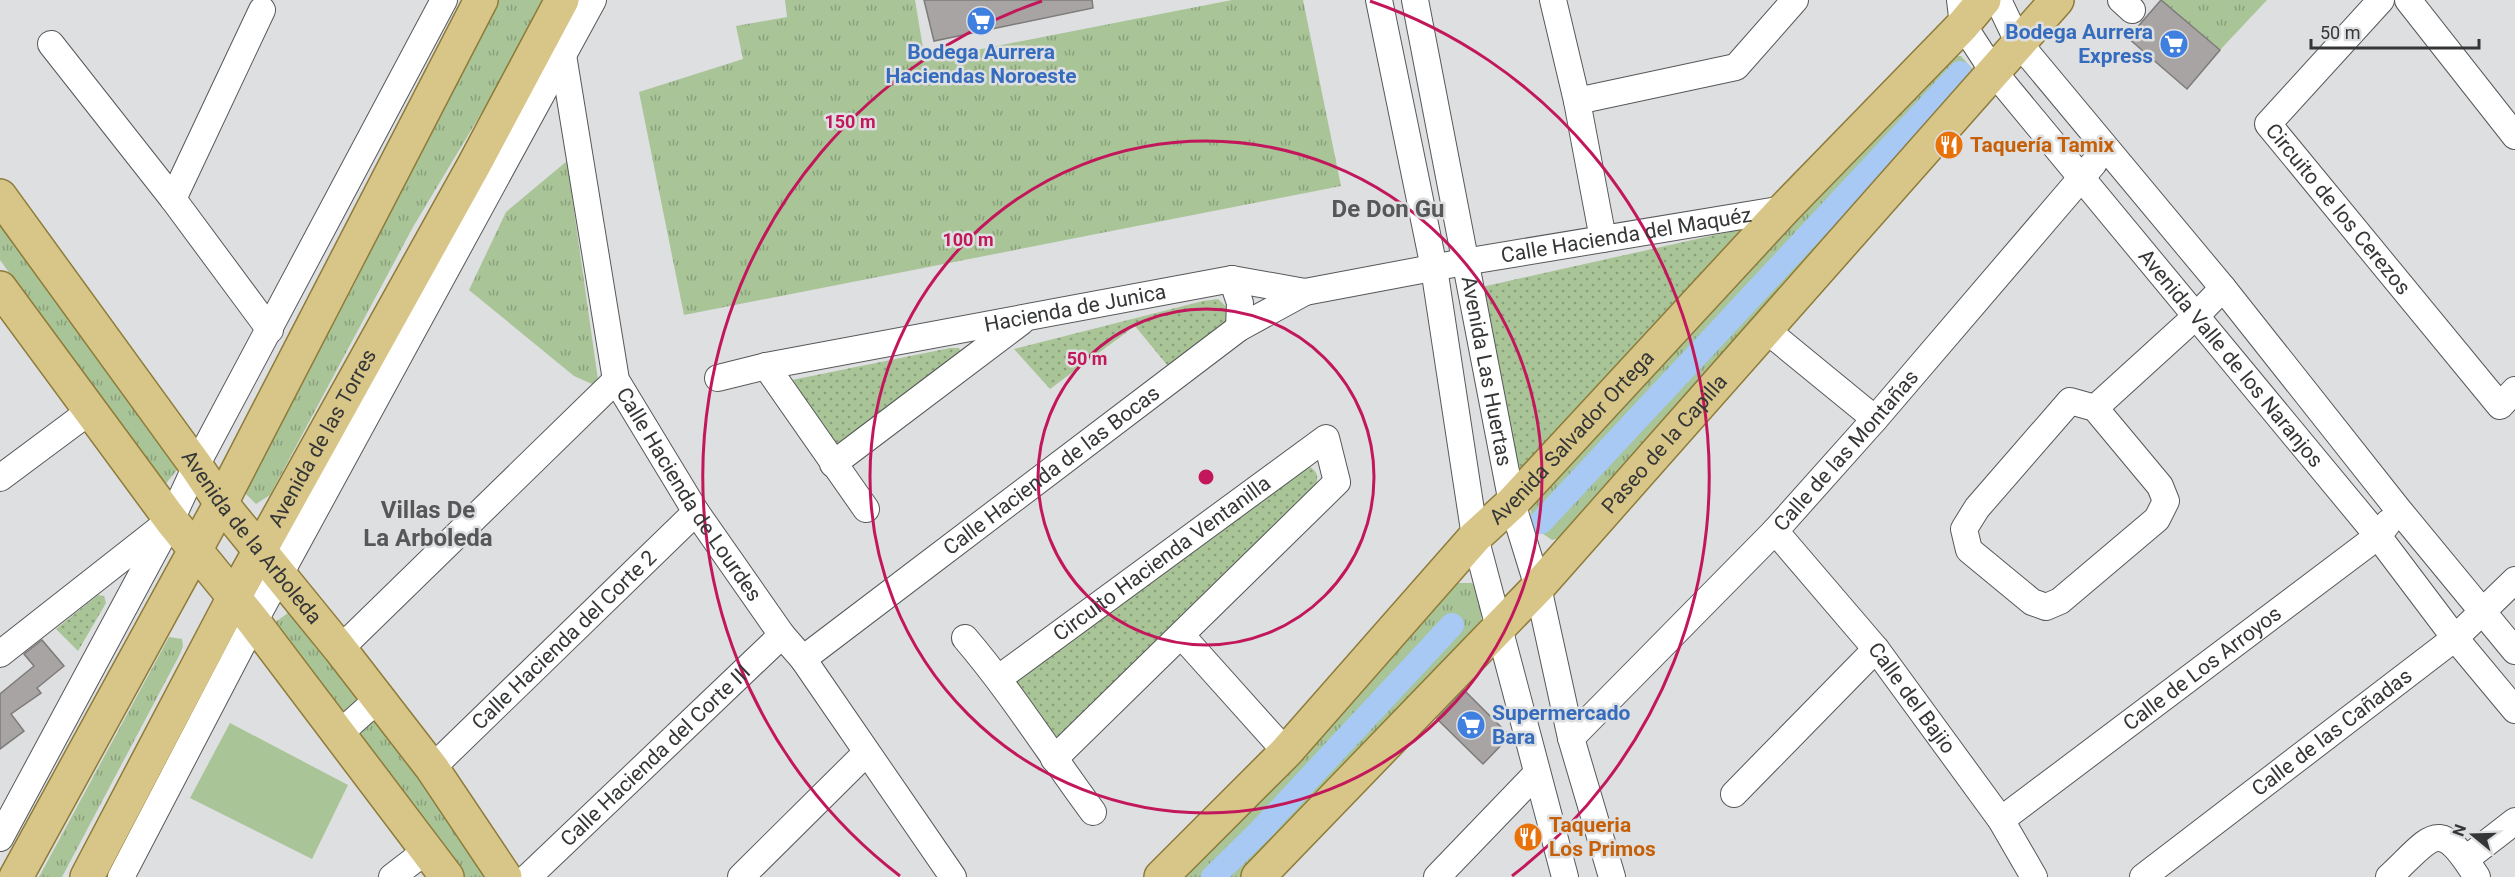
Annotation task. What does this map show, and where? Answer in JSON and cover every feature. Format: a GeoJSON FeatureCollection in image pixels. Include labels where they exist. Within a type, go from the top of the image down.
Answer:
{"type":"FeatureCollection","features":[{"type":"Feature","properties":{"kind":"main road"},"geometry":{"type":"LineString","coordinates":[[16,877],[221,503],[481,0]]}},
{"type":"Feature","properties":{"kind":"main road","name":"Avenida de las Torres"},"geometry":{"type":"LineString","coordinates":[[87,877],[269,565],[562,0]]}},
{"type":"Feature","properties":{"kind":"main road","name":"Avenida Salvador Ortega"},"geometry":{"type":"LineString","coordinates":[[1161,877],[1286,752],[1475,537],[1512,503],[1784,209],[1962,12],[1984,0]]}},
{"type":"Feature","properties":{"kind":"main road","name":"Paseo de la Capilla"},"geometry":{"type":"LineString","coordinates":[[1258,877],[1538,587],[2057,0]]}},
{"type":"Feature","properties":{"kind":"main road","name":"Avenida de la Arboleda"},"geometry":{"type":"LineString","coordinates":[[0,196],[221,503],[269,565],[340,649],[377,700],[432,768],[505,877]]}},
{"type":"Feature","properties":{"kind":"main road"},"geometry":{"type":"LineString","coordinates":[[2,294],[194,551],[244,610],[447,877]]}},
{"type":"Feature","properties":{"kind":"street"},"geometry":{"type":"LineString","coordinates":[[0,838],[171,520],[196,466],[444,0]]}},
{"type":"Feature","properties":{"kind":"street","name":"Avenida de las Torres"},"geometry":{"type":"LineString","coordinates":[[269,565],[563,55],[592,0]]}},
{"type":"Feature","properties":{"kind":"street","name":"Avenida Las Huertas"},"geometry":{"type":"LineString","coordinates":[[1379,0],[1434,268],[1475,537],[1564,877]]}},
{"type":"Feature","properties":{"kind":"street","name":"Avenida Las Huertas"},"geometry":{"type":"LineString","coordinates":[[1415,0],[1512,503],[1538,587],[1571,738],[1612,877]]}},
{"type":"Feature","properties":{"kind":"street"},"geometry":{"type":"LineString","coordinates":[[1553,0],[1577,102],[1603,239]]}},
{"type":"Feature","properties":{"kind":"street"},"geometry":{"type":"LineString","coordinates":[[1577,102],[1736,67],[1795,0]]}},
{"type":"Feature","properties":{"kind":"street","name":"Avenida Valle de los Naranjos"},"geometry":{"type":"LineString","coordinates":[[1998,0],[2018,42],[2223,288],[2515,651]]}},
{"type":"Feature","properties":{"kind":"street","name":"Circuito de los Cerezos"},"geometry":{"type":"LineString","coordinates":[[2381,0],[2268,124],[2500,406],[2515,390]]}},
{"type":"Feature","properties":{"kind":"street"},"geometry":{"type":"LineString","coordinates":[[2408,0],[2515,136]]}},
{"type":"Feature","properties":{"kind":"street"},"geometry":{"type":"LineString","coordinates":[[173,200],[262,10]]}},
{"type":"Feature","properties":{"kind":"street","name":"Avenida Valle de los Naranjos"},"geometry":{"type":"LineString","coordinates":[[1962,12],[1993,71],[2378,536],[2455,638],[2515,710]]}},
{"type":"Feature","properties":{"kind":"street"},"geometry":{"type":"LineString","coordinates":[[51,44],[173,200],[270,330]]}},
{"type":"Feature","properties":{"kind":"street","name":"Calle Hacienda de Lourdes"},"geometry":{"type":"LineString","coordinates":[[563,55],[615,380],[696,512],[782,635],[803,659],[866,753],[940,872]]}},
{"type":"Feature","properties":{"kind":"street","name":"Calle de las Montañas"},"geometry":{"type":"LineString","coordinates":[[1571,738],[1775,531],[1875,419],[2082,176],[2107,150]]}},
{"type":"Feature","properties":{"kind":"street","name":"Calle Hacienda del Maquéz"},"geometry":{"type":"LineString","coordinates":[[1434,268],[1784,209]]}},
{"type":"Feature","properties":{"kind":"street","name":"Hacienda de Junica"},"geometry":{"type":"LineString","coordinates":[[718,378],[766,366],[1232,279],[1305,292],[1434,268]]}},
{"type":"Feature","properties":{"kind":"street"},"geometry":{"type":"LineString","coordinates":[[1232,279],[1240,303],[1239,328]]}},
{"type":"Feature","properties":{"kind":"street"},"geometry":{"type":"LineString","coordinates":[[2095,408],[2195,317],[2223,288]]}},
{"type":"Feature","properties":{"kind":"street","name":"Calle Hacienda de las Bocas"},"geometry":{"type":"LineString","coordinates":[[803,659],[1239,328],[1305,292]]}},
{"type":"Feature","properties":{"kind":"street"},"geometry":{"type":"LineString","coordinates":[[833,464],[1026,318]]}},
{"type":"Feature","properties":{"kind":"street"},"geometry":{"type":"LineString","coordinates":[[1765,329],[1875,419]]}},
{"type":"Feature","properties":{"kind":"street"},"geometry":{"type":"LineString","coordinates":[[766,366],[866,509]]}},
{"type":"Feature","properties":{"kind":"street"},"geometry":{"type":"LineString","coordinates":[[340,649],[615,380]]}},
{"type":"Feature","properties":{"kind":"street"},"geometry":{"type":"LineString","coordinates":[[2070,401],[2095,408],[2160,486],[2166,501],[2157,519],[2060,601],[2046,607],[2031,602],[1969,550],[1964,529],[1977,508],[2070,401]]}},
{"type":"Feature","properties":{"kind":"street"},"geometry":{"type":"LineString","coordinates":[[0,478],[90,411]]}},
{"type":"Feature","properties":{"kind":"street","name":"Circuito Hacienda Ventanilla"},"geometry":{"type":"LineString","coordinates":[[999,678],[1326,438],[1337,482],[1182,636]]}},
{"type":"Feature","properties":{"kind":"street","name":"Calle de Los Arroyos"},"geometry":{"type":"LineString","coordinates":[[2001,820],[2378,536],[2398,508]]}},
{"type":"Feature","properties":{"kind":"street","name":"Calle Hacienda del Corte 2"},"geometry":{"type":"LineString","coordinates":[[432,768],[696,512]]}},
{"type":"Feature","properties":{"kind":"street"},"geometry":{"type":"LineString","coordinates":[[0,654],[171,520]]}},
{"type":"Feature","properties":{"kind":"street","name":"Calle del Bajio"},"geometry":{"type":"LineString","coordinates":[[1775,531],[1876,649],[2001,820],[2034,877]]}},
{"type":"Feature","properties":{"kind":"street","name":"Calle de las Cañadas"},"geometry":{"type":"LineString","coordinates":[[2143,877],[2455,638],[2515,580]]}},
{"type":"Feature","properties":{"kind":"street","name":"Avenida de las Torres"},"geometry":{"type":"LineString","coordinates":[[121,877],[244,610]]}},
{"type":"Feature","properties":{"kind":"street","name":"Calle Hacienda del Corte III"},"geometry":{"type":"LineString","coordinates":[[528,877],[782,635]]}},
{"type":"Feature","properties":{"kind":"street"},"geometry":{"type":"LineString","coordinates":[[1054,759],[1182,636],[1286,752]]}},
{"type":"Feature","properties":{"kind":"street"},"geometry":{"type":"LineString","coordinates":[[965,638],[999,678],[1054,759],[1094,812]]}},
{"type":"Feature","properties":{"kind":"street"},"geometry":{"type":"LineString","coordinates":[[1734,794],[1876,649]]}},
{"type":"Feature","properties":{"kind":"street"},"geometry":{"type":"LineString","coordinates":[[339,734],[377,700]]}},
{"type":"Feature","properties":{"kind":"street"},"geometry":{"type":"LineString","coordinates":[[741,877],[866,753]]}},
{"type":"Feature","properties":{"kind":"street"},"geometry":{"type":"LineString","coordinates":[[1437,877],[1536,773]]}},
{"type":"Feature","properties":{"kind":"street"},"geometry":{"type":"LineString","coordinates":[[2389,877],[2428,840],[2440,836],[2449,840],[2471,868],[2515,821]]}},
{"type":"Feature","properties":{"kind":"street"},"geometry":{"type":"LineString","coordinates":[[392,877],[427,850]]}},
{"type":"Feature","properties":{"kind":"green space"},"geometry":{"type":"Polygon","coordinates":[[[496,0],[542,0],[521,47],[413,227],[270,495],[256,504],[246,494],[247,486],[354,285],[414,166],[469,46],[496,0]]]}},
{"type":"Feature","properties":{"kind":"green space"},"geometry":{"type":"Polygon","coordinates":[[[785,0],[915,0],[925,60],[1232,0],[1303,0],[1341,186],[684,315],[639,92],[743,59],[736,26],[787,17],[785,0]]]}},
{"type":"Feature","properties":{"kind":"green space"},"geometry":{"type":"Polygon","coordinates":[[[2161,0],[2267,0],[2220,50],[2161,0]]]}},
{"type":"Feature","properties":{"kind":"green space"},"geometry":{"type":"Polygon","coordinates":[[[1948,56],[1961,56],[1975,72],[1571,535],[1552,540],[1530,525],[1531,507],[1948,56]]]}},
{"type":"Feature","properties":{"kind":"green space"},"geometry":{"type":"Polygon","coordinates":[[[567,161],[599,387],[574,376],[469,290],[506,212],[567,161]]]}},
{"type":"Feature","properties":{"kind":"green space"},"geometry":{"type":"Polygon","coordinates":[[[0,221],[181,465],[164,486],[0,260],[0,221]]]}},
{"type":"Feature","properties":{"kind":"green space"},"geometry":{"type":"Polygon","coordinates":[[[1764,224],[1517,484],[1477,288],[1764,224]]]}},
{"type":"Feature","properties":{"kind":"green space"},"geometry":{"type":"Polygon","coordinates":[[[1218,299],[1230,310],[1229,328],[1172,371],[1135,326],[1050,389],[1014,349],[1203,301],[1218,299]]]}},
{"type":"Feature","properties":{"kind":"green space"},"geometry":{"type":"Polygon","coordinates":[[[959,348],[964,358],[835,454],[777,383],[959,348]]]}},
{"type":"Feature","properties":{"kind":"green space"},"geometry":{"type":"Polygon","coordinates":[[[1310,467],[1317,475],[1314,492],[1055,745],[1011,685],[1300,472],[1310,467]]]}},
{"type":"Feature","properties":{"kind":"green space"},"geometry":{"type":"Polygon","coordinates":[[[1452,583],[1472,583],[1485,597],[1481,621],[1240,877],[1156,877],[1452,583]]]}},
{"type":"Feature","properties":{"kind":"green space"},"geometry":{"type":"Polygon","coordinates":[[[98,595],[104,596],[106,603],[78,651],[56,629],[98,595]]]}},
{"type":"Feature","properties":{"kind":"green space"},"geometry":{"type":"Polygon","coordinates":[[[292,610],[363,698],[341,720],[270,626],[292,610]]]}},
{"type":"Feature","properties":{"kind":"green space"},"geometry":{"type":"Polygon","coordinates":[[[169,637],[182,639],[183,646],[180,654],[62,877],[39,877],[169,637]]]}},
{"type":"Feature","properties":{"kind":"green space"},"geometry":{"type":"Polygon","coordinates":[[[375,717],[490,877],[456,877],[352,737],[375,717]]]}},
{"type":"Feature","properties":{"kind":"green space"},"geometry":{"type":"Polygon","coordinates":[[[230,723],[348,785],[312,859],[190,798],[230,723]]]}},
{"type":"Feature","properties":{"kind":"building","name":"Bodega Aurrera Haciendas Noroeste"},"geometry":{"type":"Polygon","coordinates":[[[924,0],[1092,0],[1093,8],[934,41],[924,0]]]}},
{"type":"Feature","properties":{"kind":"building","name":"Bodega Aurrera Express"},"geometry":{"type":"Polygon","coordinates":[[[2161,0],[2220,50],[2187,89],[2128,38],[2161,0]]]}},
{"type":"Feature","properties":{"kind":"building"},"geometry":{"type":"Polygon","coordinates":[[[42,640],[64,666],[37,688],[41,693],[11,714],[24,731],[0,749],[0,694],[34,666],[24,654],[42,640]]]}},
{"type":"Feature","properties":{"kind":"building","name":"Supermercado Bara"},"geometry":{"type":"Polygon","coordinates":[[[1464,690],[1510,736],[1483,764],[1437,719],[1464,690]]]}},
{"type":"Feature","properties":{"kind":"waterway"},"geometry":{"type":"LineString","coordinates":[[1541,522],[1960,73]]}},
{"type":"Feature","properties":{"kind":"waterway"},"geometry":{"type":"LineString","coordinates":[[1213,877],[1260,831],[1452,625]]}},
{"type":"Feature","properties":{"kind":"place","name":"Bodega Aurrera Haciendas Noroeste"},"geometry":{"type":"Point","coordinates":[981,21]}},
{"type":"Feature","properties":{"kind":"place","name":"Bodega Aurrera Express"},"geometry":{"type":"Point","coordinates":[2174,44]}},
{"type":"Feature","properties":{"kind":"place","name":"Taquería Tamix"},"geometry":{"type":"Point","coordinates":[1949,145]}},
{"type":"Feature","properties":{"kind":"place","name":"Supermercado Bara"},"geometry":{"type":"Point","coordinates":[1471,725]}},
{"type":"Feature","properties":{"kind":"place","name":"Taqueria Los Primos"},"geometry":{"type":"Point","coordinates":[1528,837]}},
{"type":"Feature","properties":{"kind":"district","name":"De Don Gu"},"geometry":{"type":"Point","coordinates":[1388,209]}},
{"type":"Feature","properties":{"kind":"district","name":"Villas De La Arboleda"},"geometry":{"type":"Point","coordinates":[428,524]}}]}
